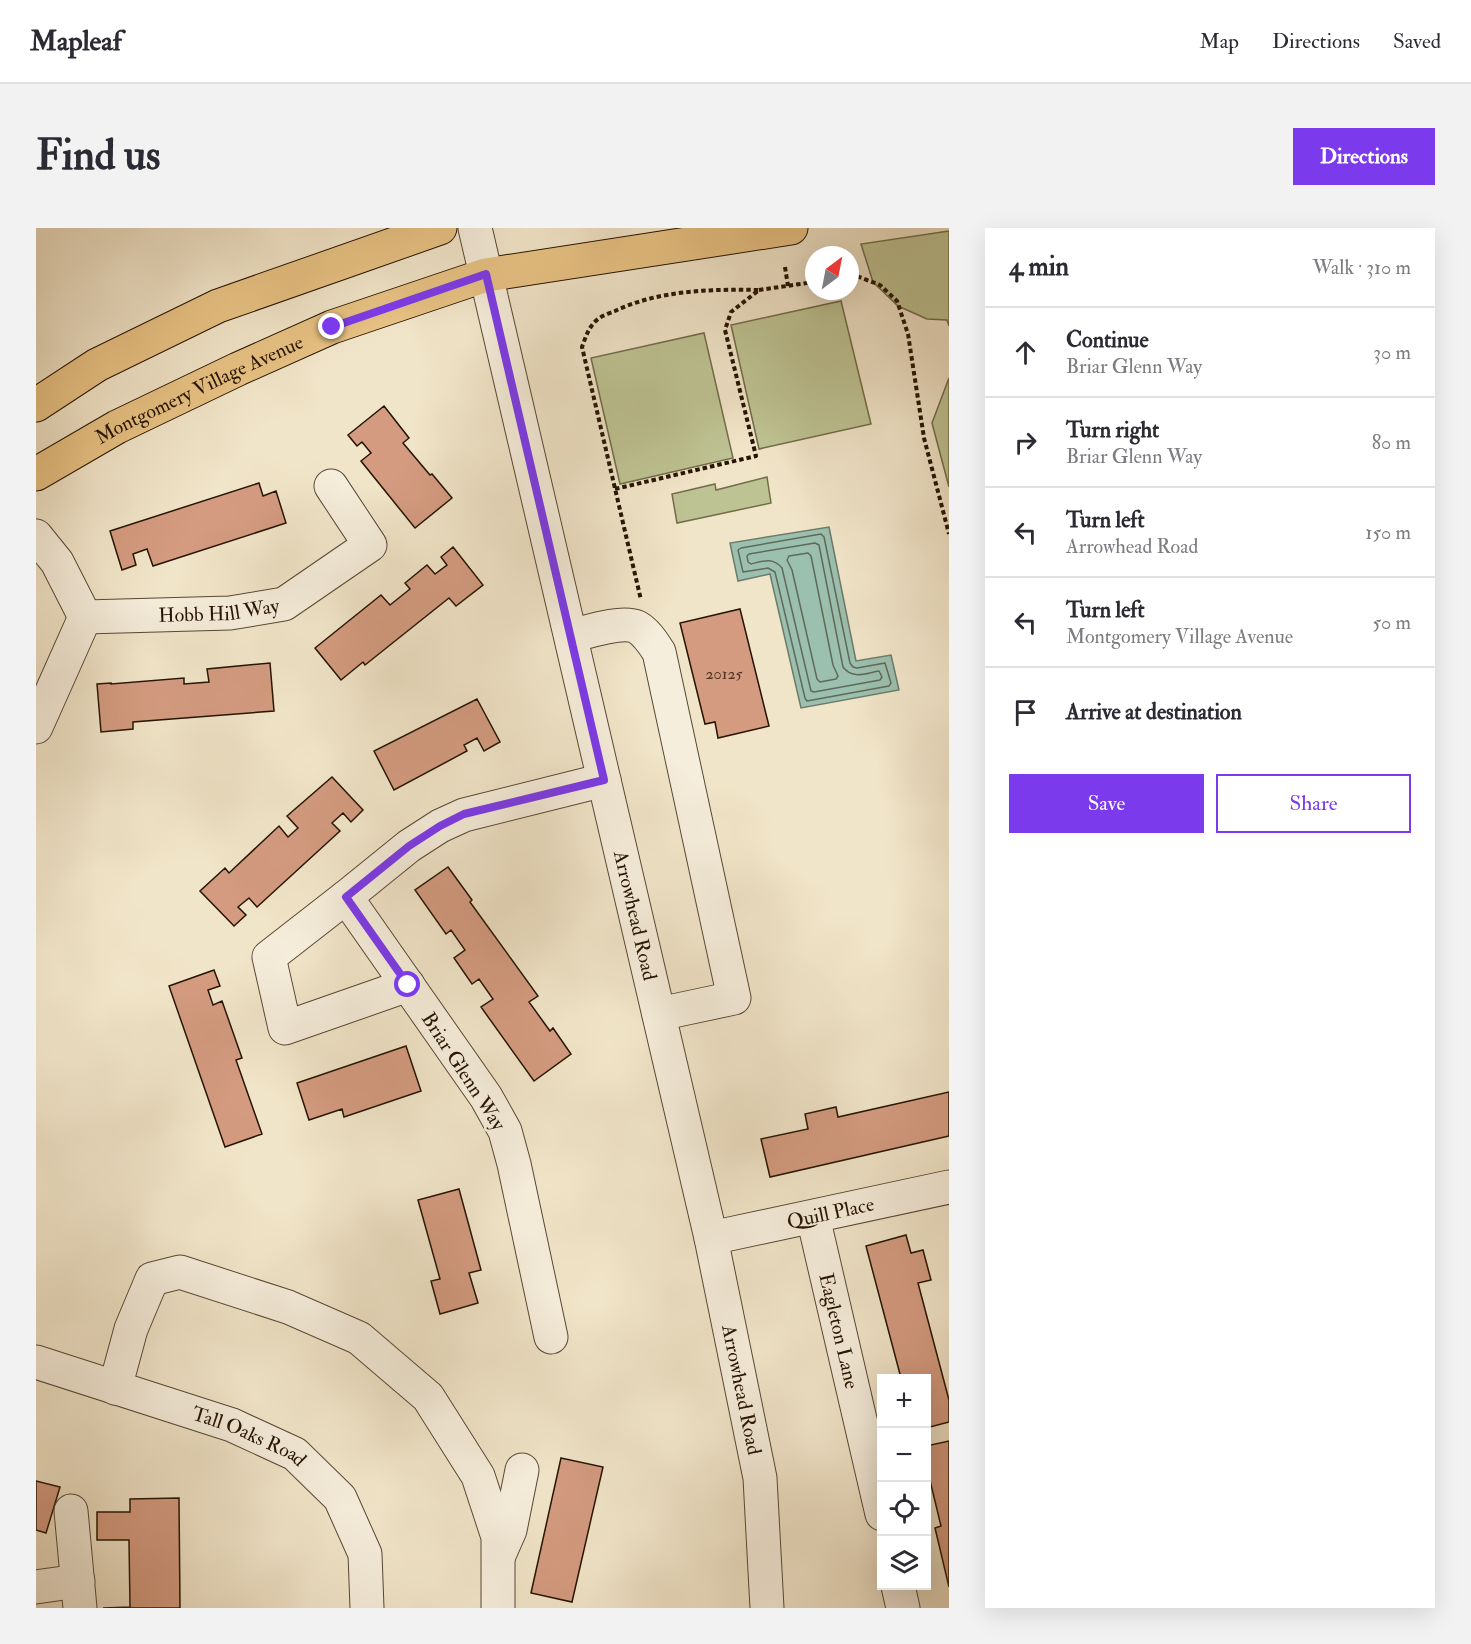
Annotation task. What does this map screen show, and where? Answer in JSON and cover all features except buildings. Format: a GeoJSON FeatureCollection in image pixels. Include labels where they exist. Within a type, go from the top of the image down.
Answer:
{"type":"FeatureCollection","features":[{"type":"Feature","properties":{"kind":"main road"},"geometry":{"type":"LineString","coordinates":[[36,405],[97,365],[218,306],[440,228]]}},
{"type":"Feature","properties":{"kind":"main road","name":"Montgomery Village Avenue"},"geometry":{"type":"LineString","coordinates":[[36,474],[117,427],[332,327],[486,274],[791,228]]}},
{"type":"Feature","properties":{"kind":"street","name":"Arrowhead Road"},"geometry":{"type":"LineString","coordinates":[[475,228],[711,1238],[760,1478],[767,1608]]}},
{"type":"Feature","properties":{"kind":"street","name":"Hobb Hill Way"},"geometry":{"type":"LineString","coordinates":[[85,617],[230,613],[284,604],[370,545],[331,486]]}},
{"type":"Feature","properties":{"kind":"street"},"geometry":{"type":"LineString","coordinates":[[36,536],[57,562],[85,617],[36,727]]}},
{"type":"Feature","properties":{"kind":"street"},"geometry":{"type":"LineString","coordinates":[[571,636],[621,625],[636,627],[651,639],[659,652],[734,998],[659,1014]]}},
{"type":"Feature","properties":{"kind":"street"},"geometry":{"type":"LineString","coordinates":[[408,985],[285,1028],[269,957],[409,846],[440,826],[464,814],[604,780]]}},
{"type":"Feature","properties":{"kind":"street","name":"Briar Glenn Way"},"geometry":{"type":"LineString","coordinates":[[346,897],[486,1097],[505,1131],[551,1337]]}},
{"type":"Feature","properties":{"kind":"street","name":"Quill Place"},"geometry":{"type":"LineString","coordinates":[[711,1238],[949,1187]]}},
{"type":"Feature","properties":{"kind":"street","name":"Eagleton Lane"},"geometry":{"type":"LineString","coordinates":[[813,1217],[877,1492]]}},
{"type":"Feature","properties":{"kind":"street"},"geometry":{"type":"LineString","coordinates":[[115,1388],[131,1329],[153,1280],[180,1272],[288,1307],[359,1338],[428,1397],[478,1476],[498,1537],[498,1608]]}},
{"type":"Feature","properties":{"kind":"street","name":"Tall Oaks Road"},"geometry":{"type":"LineString","coordinates":[[36,1362],[232,1425],[295,1454],[340,1498],[365,1554],[367,1608]]}},
{"type":"Feature","properties":{"kind":"street"},"geometry":{"type":"LineString","coordinates":[[498,1558],[510,1530],[522,1470]]}},
{"type":"Feature","properties":{"kind":"street"},"geometry":{"type":"LineString","coordinates":[[40,1608],[36,1588],[79,1594],[71,1511]]}},
{"type":"Feature","properties":{"kind":"street"},"geometry":{"type":"LineString","coordinates":[[899,1590],[903,1608]]}},
{"type":"Feature","properties":{"kind":"path"},"geometry":{"type":"LineString","coordinates":[[785,267],[788,286]]}},
{"type":"Feature","properties":{"kind":"path"},"geometry":{"type":"LineString","coordinates":[[859,277],[880,285],[897,301],[908,334],[924,438],[949,534]]}},
{"type":"Feature","properties":{"kind":"path"},"geometry":{"type":"LineString","coordinates":[[636,627],[642,604],[582,347],[587,332],[599,319],[628,305],[673,294],[719,290],[759,290],[805,283]]}},
{"type":"Feature","properties":{"kind":"path"},"geometry":{"type":"LineString","coordinates":[[615,489],[756,456],[724,330],[731,312],[759,290]]}},
{"type":"Feature","properties":{"kind":"shaded area"},"geometry":{"type":"Polygon","coordinates":[[[949,231],[949,326],[947,320],[927,319],[898,306],[873,282],[861,244],[949,231]]]}},
{"type":"Feature","properties":{"kind":"shaded area"},"geometry":{"type":"Polygon","coordinates":[[[841,301],[871,424],[759,449],[731,325],[841,301]]]}},
{"type":"Feature","properties":{"kind":"shaded area"},"geometry":{"type":"Polygon","coordinates":[[[704,333],[733,458],[620,484],[591,358],[704,333]]]}},
{"type":"Feature","properties":{"kind":"shaded area"},"geometry":{"type":"Polygon","coordinates":[[[949,378],[949,487],[932,423],[949,378]]]}},
{"type":"Feature","properties":{"kind":"shaded area"},"geometry":{"type":"Polygon","coordinates":[[[767,477],[771,503],[677,523],[672,494],[715,484],[716,490],[767,477]]]}},
{"type":"Feature","properties":{"kind":"water"},"geometry":{"type":"Polygon","coordinates":[[[829,527],[856,661],[891,655],[899,690],[801,708],[770,574],[738,581],[730,543],[829,527]]]}},
{"type":"Feature","properties":{"kind":"route"},"geometry":{"type":"LineString","coordinates":[[332,327],[486,274],[604,780],[464,814],[409,846],[346,897],[408,985]]}}]}
